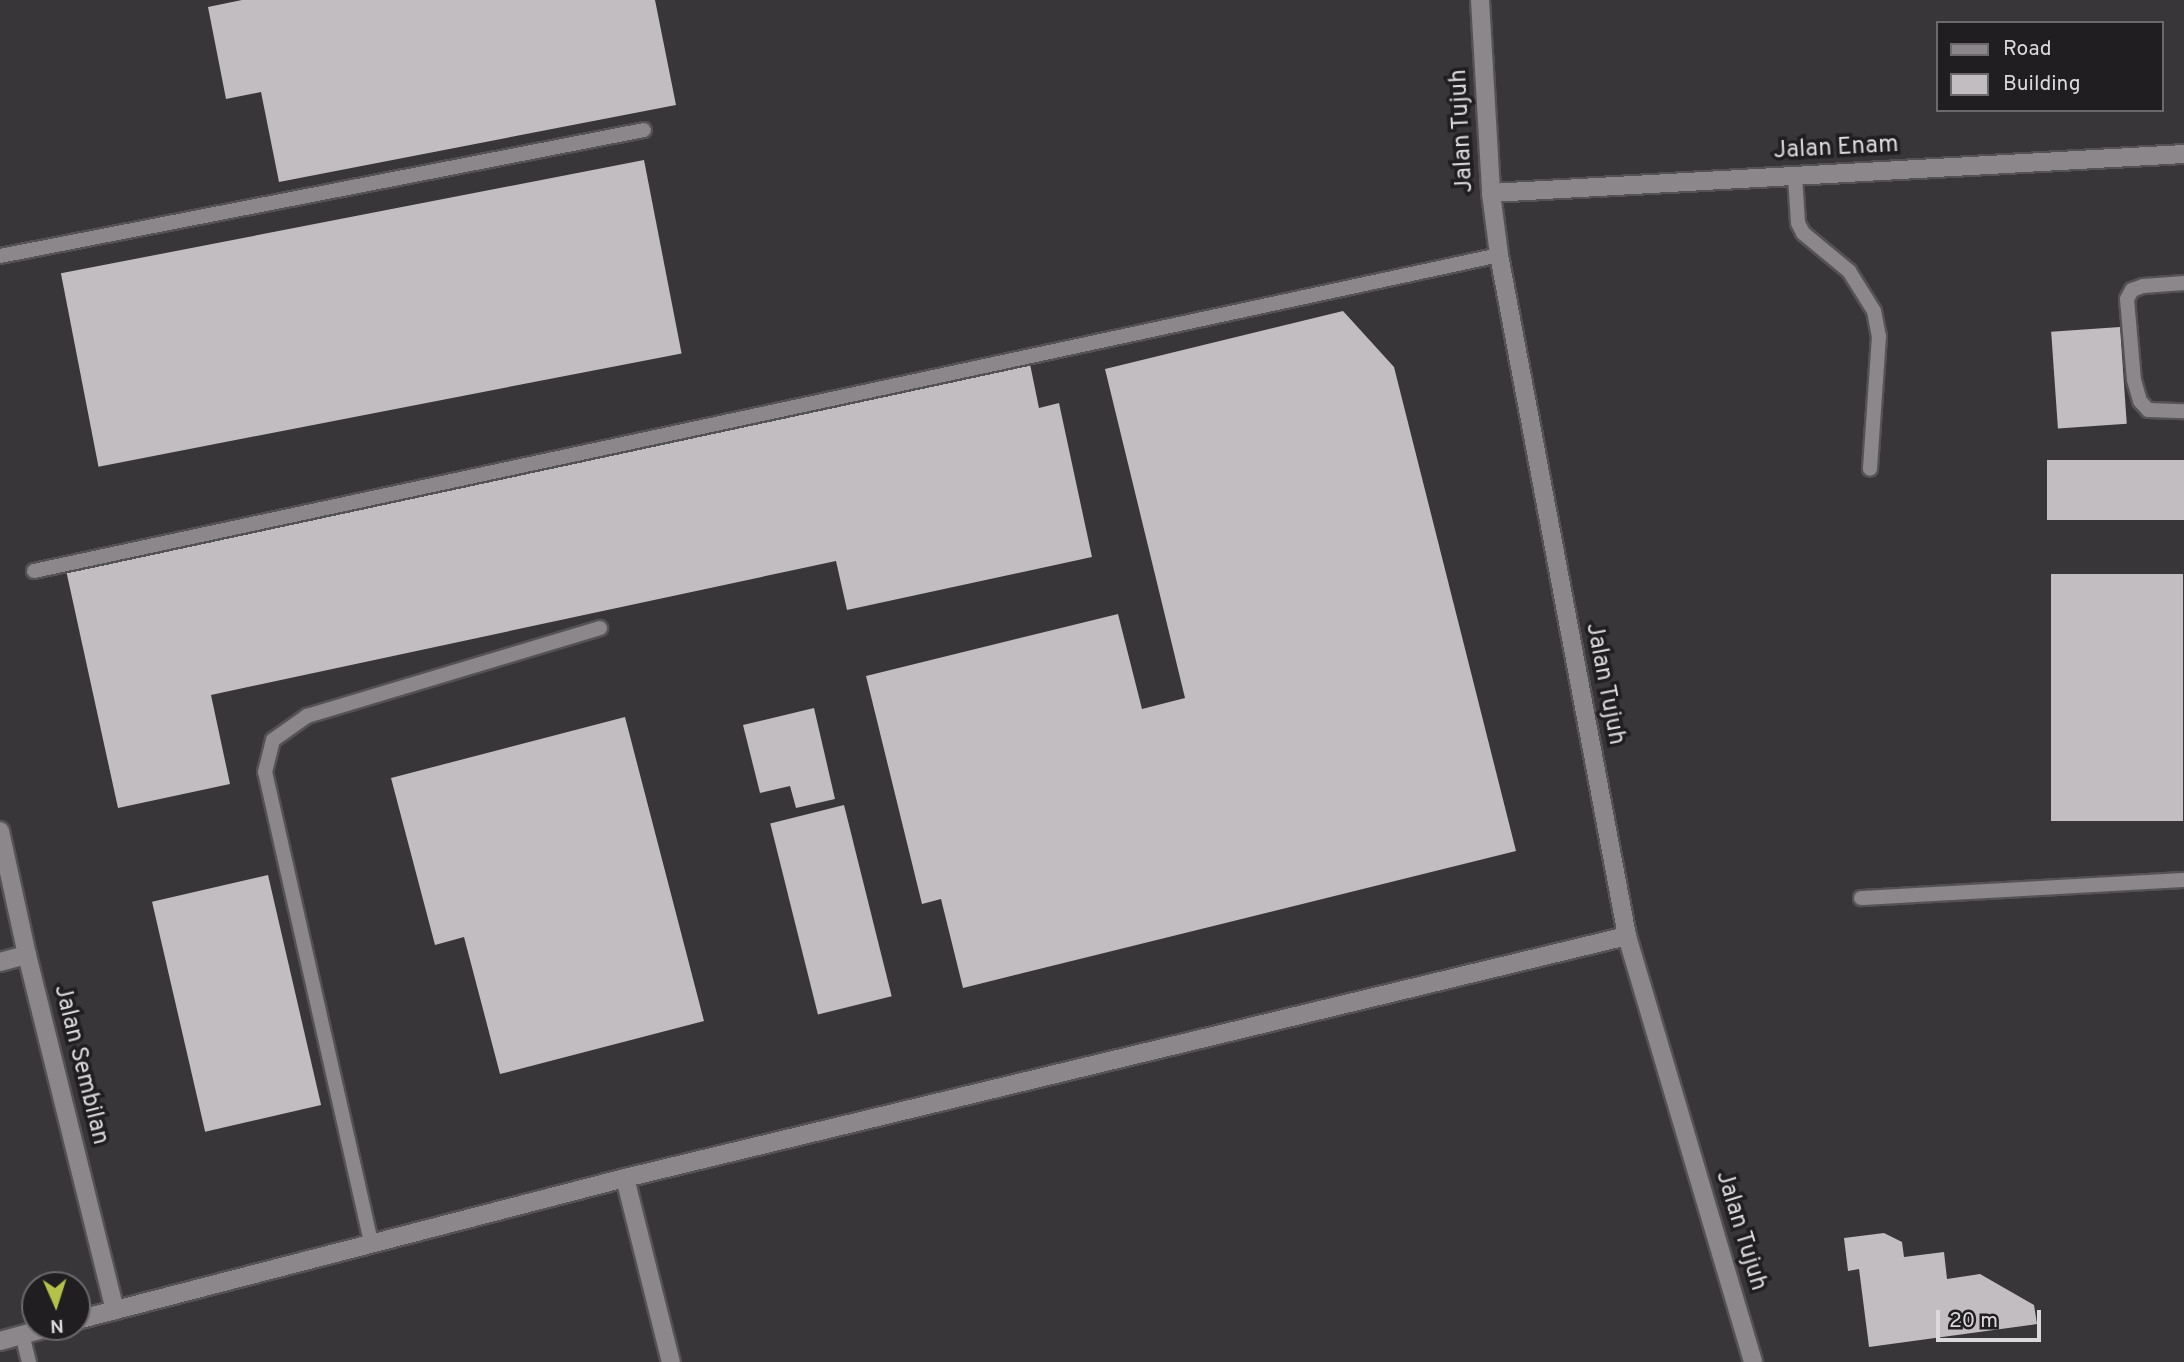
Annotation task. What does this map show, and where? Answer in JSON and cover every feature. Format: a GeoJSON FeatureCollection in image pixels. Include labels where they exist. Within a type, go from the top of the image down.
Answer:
{"type":"FeatureCollection","features":[{"type":"Feature","properties":{"kind":"street","name":"Jalan Tujuh"},"geometry":{"type":"LineString","coordinates":[[1480,0],[1491,193],[1499,255],[1627,936],[1753,1362]]}},
{"type":"Feature","properties":{"kind":"street","name":"Jalan Enam"},"geometry":{"type":"LineString","coordinates":[[1491,193],[2184,154]]}},
{"type":"Feature","properties":{"kind":"street","name":"Jalan Sembilan"},"geometry":{"type":"LineString","coordinates":[[0,831],[27,955],[115,1310]]}},
{"type":"Feature","properties":{"kind":"street"},"geometry":{"type":"LineString","coordinates":[[91,1316],[625,1178],[1627,936]]}},
{"type":"Feature","properties":{"kind":"street"},"geometry":{"type":"LineString","coordinates":[[0,962],[27,955]]}},
{"type":"Feature","properties":{"kind":"street"},"geometry":{"type":"LineString","coordinates":[[625,1178],[671,1362]]}},
{"type":"Feature","properties":{"kind":"street"},"geometry":{"type":"LineString","coordinates":[[0,1341],[21,1334]]}},
{"type":"Feature","properties":{"kind":"lane"},"geometry":{"type":"LineString","coordinates":[[0,256],[644,130]]}},
{"type":"Feature","properties":{"kind":"lane"},"geometry":{"type":"LineString","coordinates":[[1794,176],[1798,223],[1803,233],[1849,271],[1874,311],[1879,336],[1870,469]]}},
{"type":"Feature","properties":{"kind":"lane"},"geometry":{"type":"LineString","coordinates":[[34,571],[1499,255]]}},
{"type":"Feature","properties":{"kind":"lane"},"geometry":{"type":"LineString","coordinates":[[2184,283],[2143,286],[2132,290],[2127,299],[2134,380],[2140,401],[2148,410],[2184,411]]}},
{"type":"Feature","properties":{"kind":"lane"},"geometry":{"type":"LineString","coordinates":[[371,1242],[265,772],[273,740],[307,716],[600,628]]}},
{"type":"Feature","properties":{"kind":"lane"},"geometry":{"type":"LineString","coordinates":[[1861,898],[2184,880]]}},
{"type":"Feature","properties":{"kind":"lane"},"geometry":{"type":"LineString","coordinates":[[24,1341],[29,1362]]}},
{"type":"Feature","properties":{"kind":"building"},"geometry":{"type":"Polygon","coordinates":[[[242,0],[655,0],[676,105],[279,182],[261,92],[226,99],[208,7],[242,0]]]}},
{"type":"Feature","properties":{"kind":"building"},"geometry":{"type":"Polygon","coordinates":[[[644,160],[682,353],[99,467],[61,273],[644,160]]]}},
{"type":"Feature","properties":{"kind":"building"},"geometry":{"type":"Polygon","coordinates":[[[1343,311],[1394,367],[1516,851],[963,988],[941,899],[922,904],[866,676],[1118,614],[1142,709],[1185,698],[1105,369],[1343,311]]]}},
{"type":"Feature","properties":{"kind":"building"},"geometry":{"type":"Polygon","coordinates":[[[2120,327],[2127,424],[2058,429],[2051,332],[2120,327]]]}},
{"type":"Feature","properties":{"kind":"building"},"geometry":{"type":"Polygon","coordinates":[[[1030,364],[1039,408],[1059,403],[1092,557],[847,610],[836,561],[211,695],[230,784],[118,808],[66,570],[1030,364]]]}},
{"type":"Feature","properties":{"kind":"building"},"geometry":{"type":"Polygon","coordinates":[[[2047,460],[2184,460],[2184,520],[2047,520],[2047,460]]]}},
{"type":"Feature","properties":{"kind":"building"},"geometry":{"type":"Polygon","coordinates":[[[2051,574],[2183,574],[2183,821],[2051,821],[2051,574]]]}},
{"type":"Feature","properties":{"kind":"building"},"geometry":{"type":"Polygon","coordinates":[[[814,708],[835,799],[796,808],[790,786],[760,793],[743,725],[814,708]]]}},
{"type":"Feature","properties":{"kind":"building"},"geometry":{"type":"Polygon","coordinates":[[[625,717],[704,1021],[500,1074],[464,937],[435,945],[391,778],[625,717]]]}},
{"type":"Feature","properties":{"kind":"building"},"geometry":{"type":"Polygon","coordinates":[[[844,805],[892,996],[818,1015],[770,823],[844,805]]]}},
{"type":"Feature","properties":{"kind":"building"},"geometry":{"type":"Polygon","coordinates":[[[268,875],[321,1105],[205,1132],[152,902],[268,875]]]}},
{"type":"Feature","properties":{"kind":"building"},"geometry":{"type":"Polygon","coordinates":[[[1884,1233],[1902,1242],[1904,1257],[1944,1252],[1947,1279],[1980,1274],[2034,1305],[2037,1324],[1869,1347],[1859,1269],[1848,1271],[1844,1238],[1884,1233]]]}}]}
